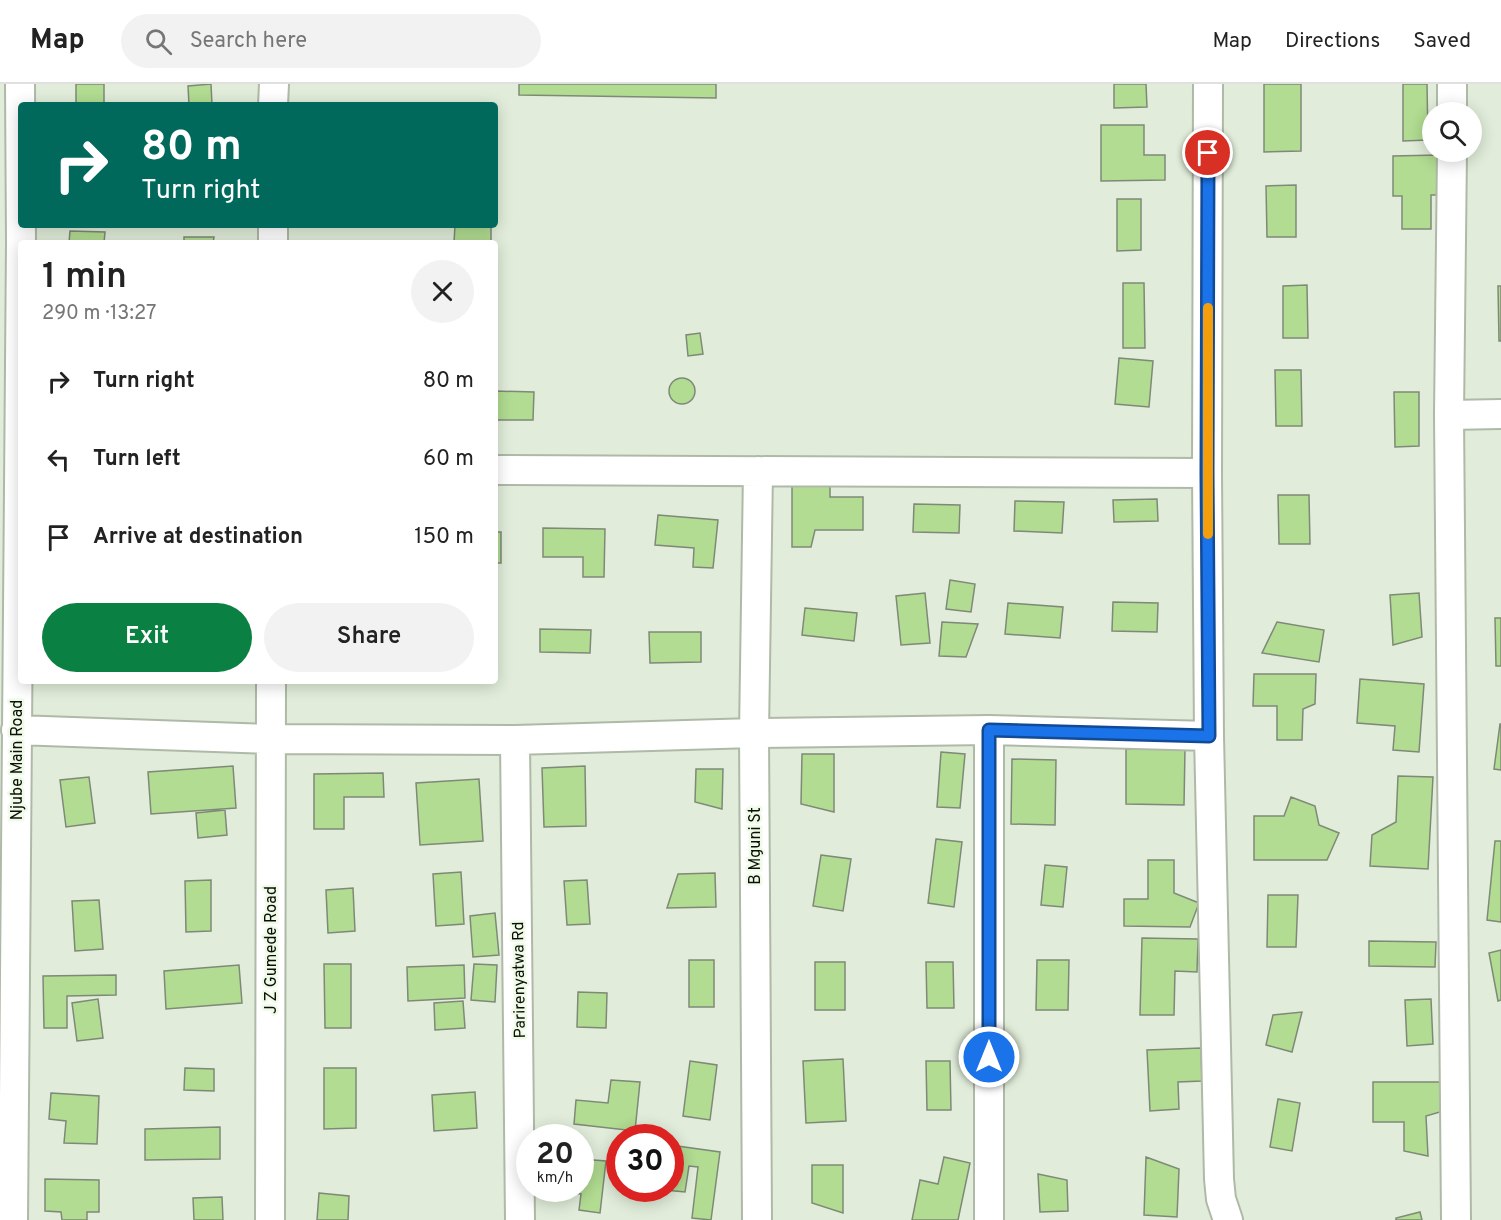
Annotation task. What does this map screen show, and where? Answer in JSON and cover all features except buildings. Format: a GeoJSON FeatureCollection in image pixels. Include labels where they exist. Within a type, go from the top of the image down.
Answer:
{"type":"FeatureCollection","features":[{"type":"Feature","properties":{"kind":"street","name":"Njube Main Road"},"geometry":{"type":"LineString","coordinates":[[20,84],[20,102]]}},
{"type":"Feature","properties":{"kind":"street"},"geometry":{"type":"LineString","coordinates":[[273,102],[274,84]]}},
{"type":"Feature","properties":{"kind":"street"},"geometry":{"type":"LineString","coordinates":[[1208,84],[1209,736],[1219,1179],[1221,1199],[1228,1220]]}},
{"type":"Feature","properties":{"kind":"street"},"geometry":{"type":"LineString","coordinates":[[1452,84],[1452,102]]}},
{"type":"Feature","properties":{"kind":"street"},"geometry":{"type":"LineString","coordinates":[[1452,162],[1449,415],[1456,1220]]}},
{"type":"Feature","properties":{"kind":"street"},"geometry":{"type":"LineString","coordinates":[[0,244],[18,243]]}},
{"type":"Feature","properties":{"kind":"street","name":"Njube Main Road"},"geometry":{"type":"LineString","coordinates":[[13,1220],[16,730],[9,555],[18,321]]}},
{"type":"Feature","properties":{"kind":"street"},"geometry":{"type":"LineString","coordinates":[[1449,415],[1501,414]]}},
{"type":"Feature","properties":{"kind":"street"},"geometry":{"type":"LineString","coordinates":[[498,470],[1207,473]]}},
{"type":"Feature","properties":{"kind":"street","name":"B Mguni St"},"geometry":{"type":"LineString","coordinates":[[757,1220],[753,733],[758,471]]}},
{"type":"Feature","properties":{"kind":"street","name":"J Z Gumede Road"},"geometry":{"type":"LineString","coordinates":[[270,1220],[271,684]]}},
{"type":"Feature","properties":{"kind":"street"},"geometry":{"type":"LineString","coordinates":[[16,730],[271,739],[515,740],[753,733],[989,730],[1209,736]]}},
{"type":"Feature","properties":{"kind":"street"},"geometry":{"type":"LineString","coordinates":[[989,730],[989,1220]]}},
{"type":"Feature","properties":{"kind":"street","name":"Parirenyatwa Rd"},"geometry":{"type":"LineString","coordinates":[[515,740],[520,1220]]}},
{"type":"Feature","properties":{"kind":"slow traffic"},"geometry":{"type":"LineString","coordinates":[[1208,308],[1208,534]]}},
{"type":"Feature","properties":{"kind":"route"},"geometry":{"type":"LineString","coordinates":[[989,1057],[989,730],[1209,736],[1208,153]]}}]}
